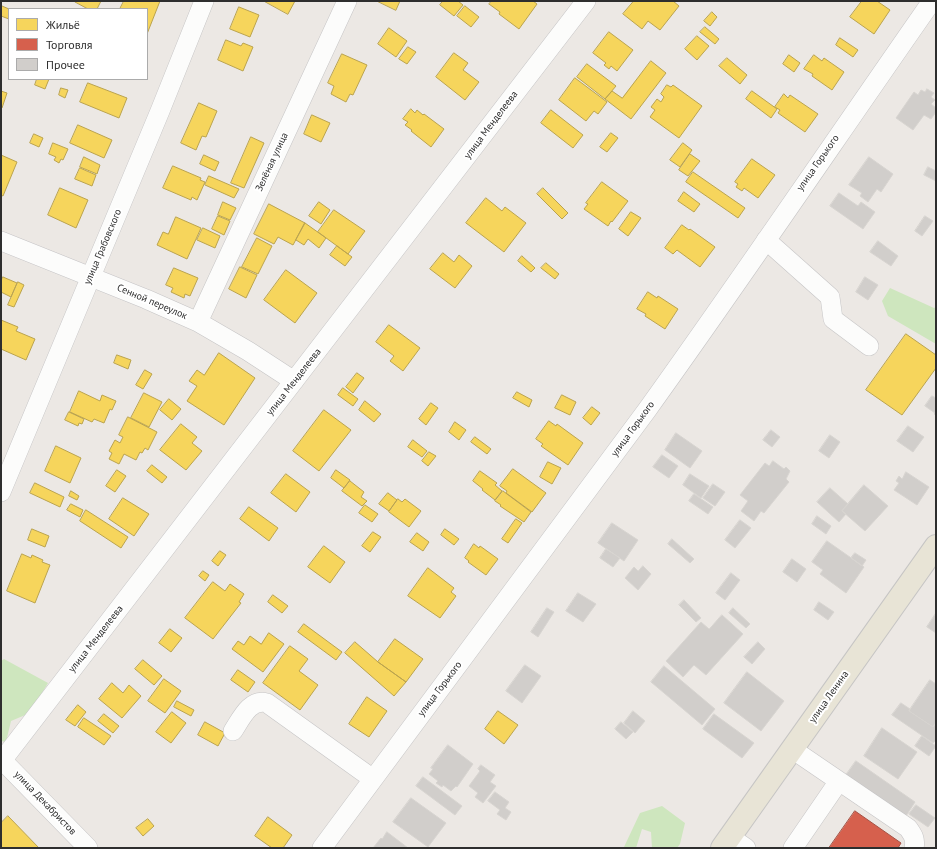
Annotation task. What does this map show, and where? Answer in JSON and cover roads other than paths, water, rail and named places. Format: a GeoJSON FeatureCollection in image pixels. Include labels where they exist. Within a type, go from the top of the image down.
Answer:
{"type":"FeatureCollection","features":[{"type":"Feature","properties":{"kind":"main road","name":"улица Ленина"},"geometry":{"type":"LineString","coordinates":[[732,844],[792,749],[936,546]]}},
{"type":"Feature","properties":{"kind":"street","name":"улица Грабовского"},"geometry":{"type":"LineString","coordinates":[[1,492],[160,111],[204,1]]}},
{"type":"Feature","properties":{"kind":"street","name":"Зелёная улица"},"geometry":{"type":"LineString","coordinates":[[198,322],[347,1]]}},
{"type":"Feature","properties":{"kind":"street","name":"улица Менделеева"},"geometry":{"type":"LineString","coordinates":[[2,761],[586,1]]}},
{"type":"Feature","properties":{"kind":"street","name":"улица Горького"},"geometry":{"type":"LineString","coordinates":[[322,848],[699,338],[932,1]]}},
{"type":"Feature","properties":{"kind":"street"},"geometry":{"type":"LineString","coordinates":[[766,240],[830,297],[833,319],[869,346]]}},
{"type":"Feature","properties":{"kind":"street","name":"Сенной переулок"},"geometry":{"type":"LineString","coordinates":[[1,241],[91,276],[198,322],[248,351],[294,381]]}},
{"type":"Feature","properties":{"kind":"street"},"geometry":{"type":"LineString","coordinates":[[233,731],[254,703],[266,703],[373,779]]}},
{"type":"Feature","properties":{"kind":"street"},"geometry":{"type":"LineString","coordinates":[[792,749],[908,828],[915,841],[914,848]]}},
{"type":"Feature","properties":{"kind":"street","name":"улица Декабристов"},"geometry":{"type":"LineString","coordinates":[[2,761],[88,848]]}},
{"type":"Feature","properties":{"kind":"street"},"geometry":{"type":"LineString","coordinates":[[793,848],[839,781]]}}]}
